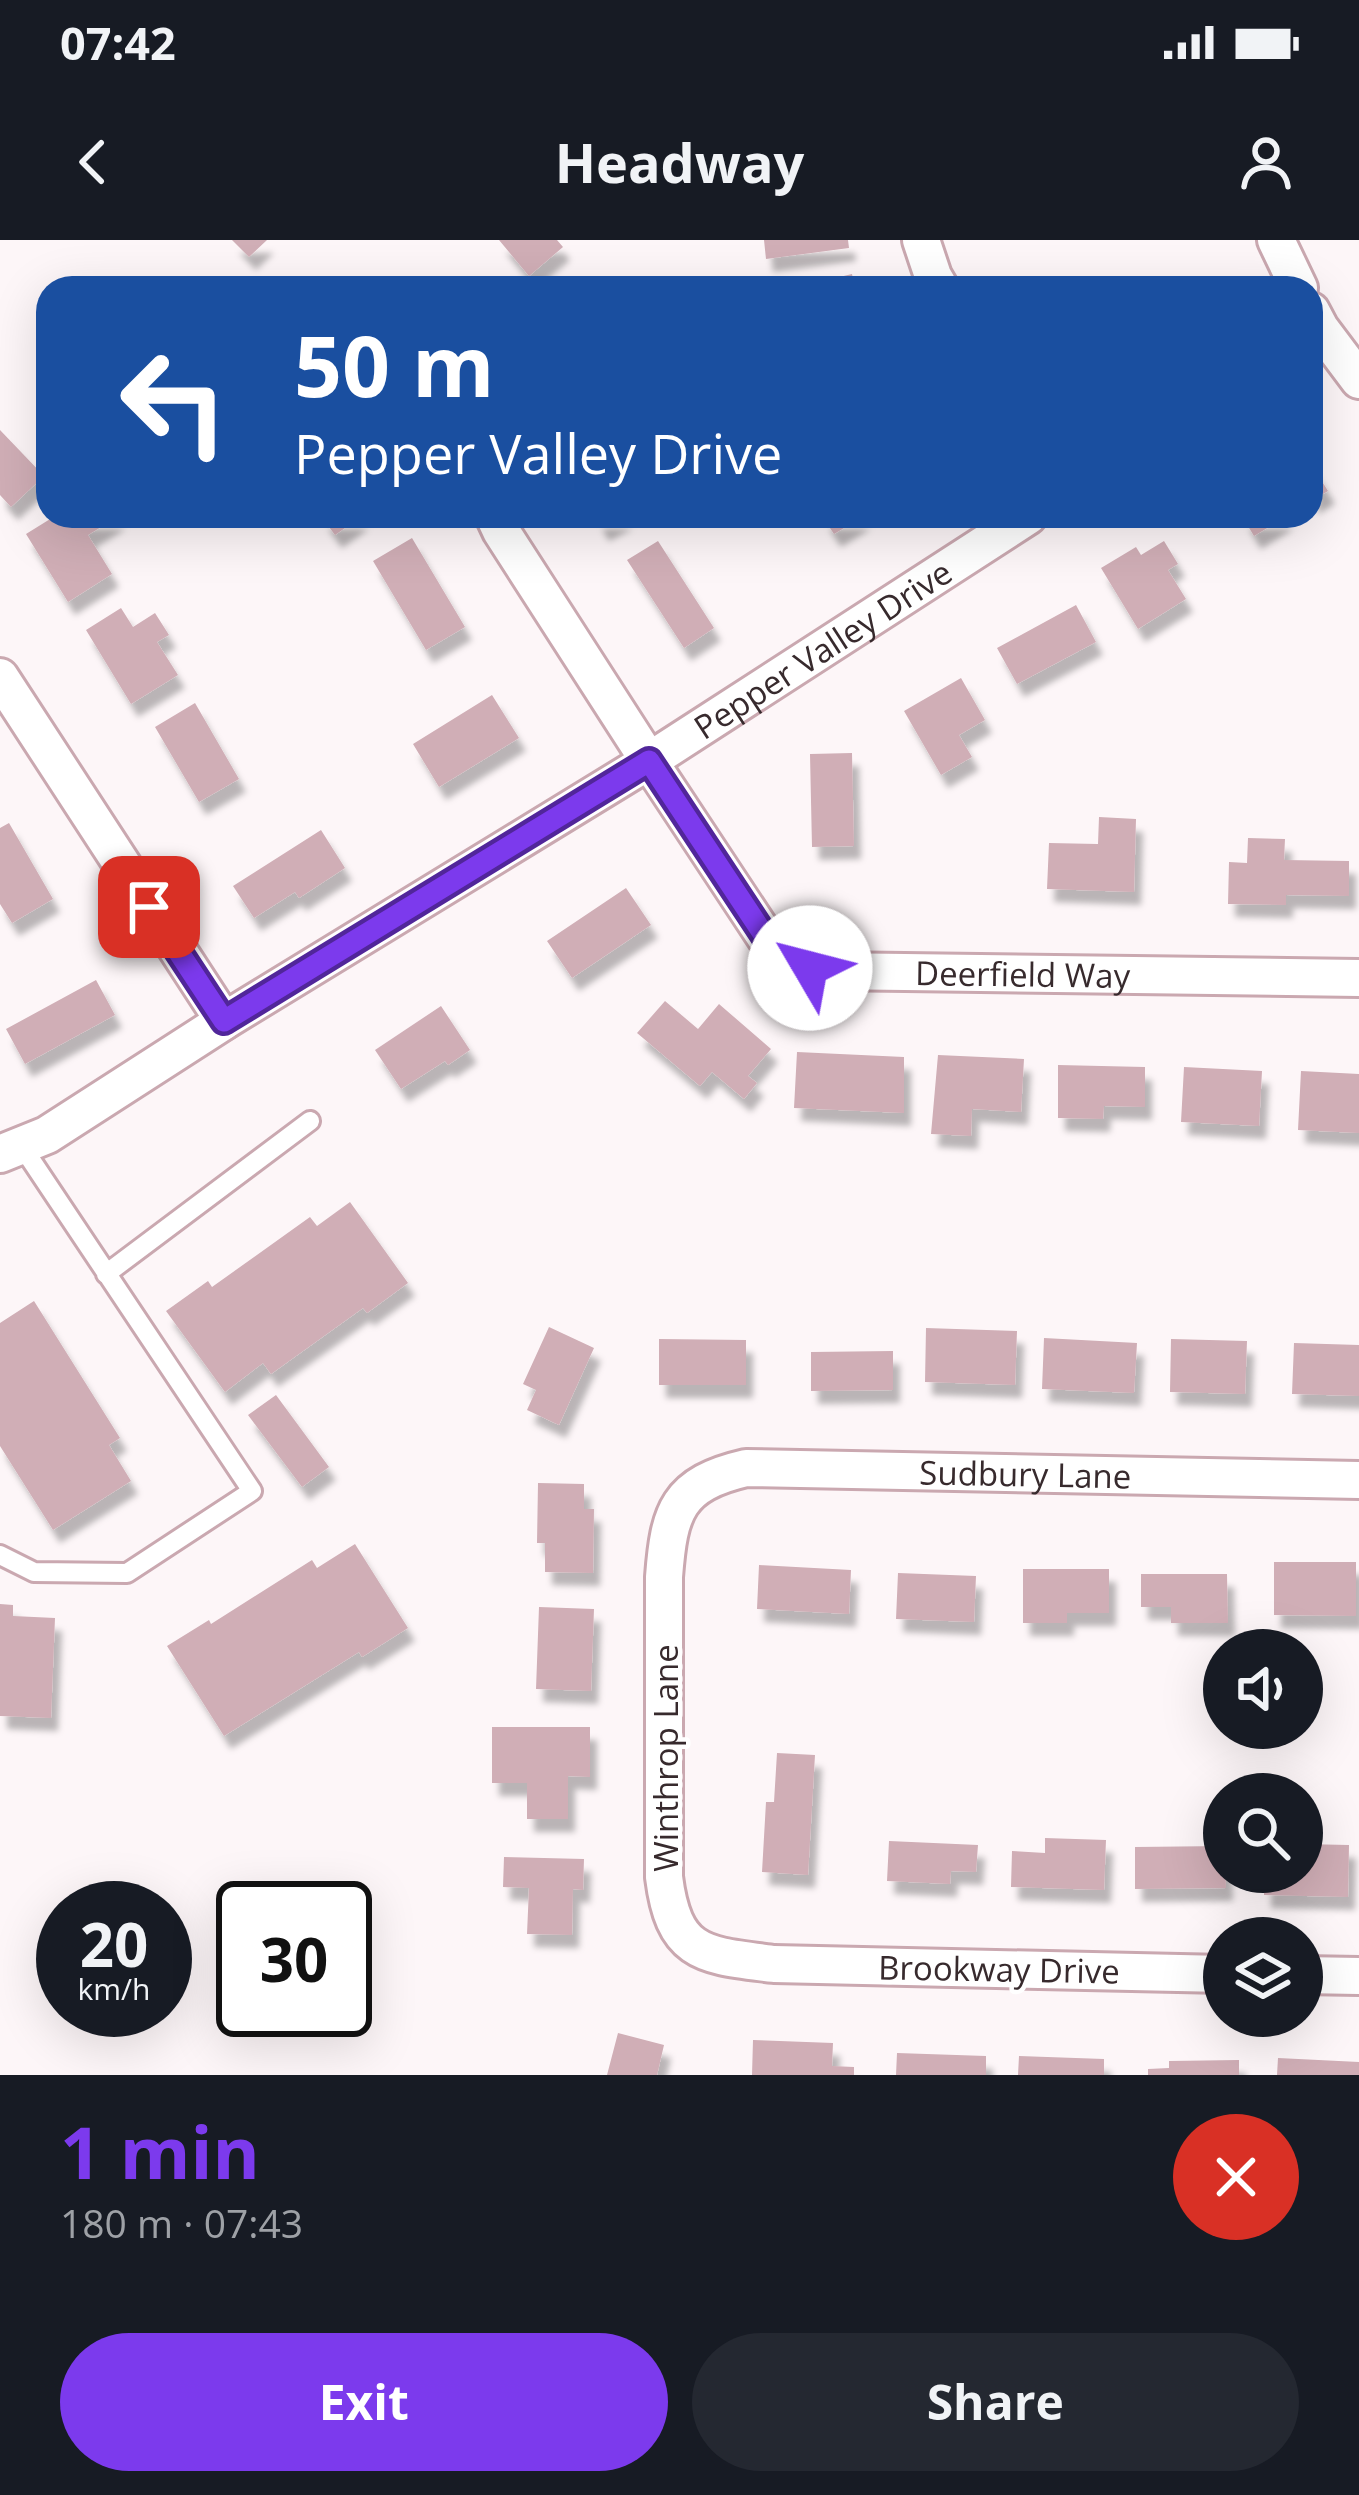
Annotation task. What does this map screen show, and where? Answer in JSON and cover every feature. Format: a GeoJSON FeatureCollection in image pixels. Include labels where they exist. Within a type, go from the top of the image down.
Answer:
{"type":"FeatureCollection","features":[{"type":"Feature","properties":{"kind":"street"},"geometry":{"type":"LineString","coordinates":[[921,240],[933,276]]}},
{"type":"Feature","properties":{"kind":"street"},"geometry":{"type":"LineString","coordinates":[[1276,240],[1294,276]]}},
{"type":"Feature","properties":{"kind":"street"},"geometry":{"type":"LineString","coordinates":[[1323,335],[1359,380]]}},
{"type":"Feature","properties":{"kind":"street","name":"Deerfield Way"},"geometry":{"type":"LineString","coordinates":[[502,528],[766,938],[790,958],[810,968],[829,970],[1359,977]]}},
{"type":"Feature","properties":{"kind":"street","name":"Pepper Valley Drive"},"geometry":{"type":"LineString","coordinates":[[10,1149],[47,1135],[649,761],[1009,528]]}},
{"type":"Feature","properties":{"kind":"street"},"geometry":{"type":"LineString","coordinates":[[0,677],[224,1021]]}},
{"type":"Feature","properties":{"kind":"street","name":"Sudbury Lane"},"geometry":{"type":"LineString","coordinates":[[694,1486],[746,1468],[1359,1480]]}},
{"type":"Feature","properties":{"kind":"street","name":"Winthrop Lane"},"geometry":{"type":"LineString","coordinates":[[694,1486],[676,1511],[667,1538],[664,1577],[664,1876],[669,1913],[683,1937],[703,1951],[774,1964]]}},
{"type":"Feature","properties":{"kind":"street","name":"Brookway Drive"},"geometry":{"type":"LineString","coordinates":[[774,1964],[1203,1974]]}},
{"type":"Feature","properties":{"kind":"street"},"geometry":{"type":"LineString","coordinates":[[1323,1975],[1359,1976]]}},
{"type":"Feature","properties":{"kind":"lane"},"geometry":{"type":"LineString","coordinates":[[106,1274],[310,1121]]}},
{"type":"Feature","properties":{"kind":"lane"},"geometry":{"type":"LineString","coordinates":[[0,1555],[34,1572],[127,1573],[251,1491],[106,1274],[10,1149]]}},
{"type":"Feature","properties":{"kind":"building"},"geometry":{"type":"Polygon","coordinates":[[[232,240],[267,240],[249,257],[232,240]]]}},
{"type":"Feature","properties":{"kind":"building"},"geometry":{"type":"Polygon","coordinates":[[[499,240],[557,240],[563,247],[529,276],[499,240]]]}},
{"type":"Feature","properties":{"kind":"building"},"geometry":{"type":"Polygon","coordinates":[[[764,240],[848,240],[849,248],[766,259],[764,240]]]}},
{"type":"Feature","properties":{"kind":"building"},"geometry":{"type":"Polygon","coordinates":[[[0,430],[36,468],[36,484],[11,507],[0,495],[0,430]]]}},
{"type":"Feature","properties":{"kind":"building"},"geometry":{"type":"Polygon","coordinates":[[[36,528],[99,528],[88,535],[112,574],[68,602],[26,534],[36,528]]]}},
{"type":"Feature","properties":{"kind":"building"},"geometry":{"type":"Polygon","coordinates":[[[412,538],[465,627],[426,650],[373,561],[412,538]]]}},
{"type":"Feature","properties":{"kind":"building"},"geometry":{"type":"Polygon","coordinates":[[[658,541],[714,628],[684,648],[627,560],[658,541]]]}},
{"type":"Feature","properties":{"kind":"building"},"geometry":{"type":"Polygon","coordinates":[[[1164,541],[1178,564],[1168,570],[1186,599],[1138,629],[1101,568],[1136,547],[1141,555],[1164,541]]]}},
{"type":"Feature","properties":{"kind":"building"},"geometry":{"type":"Polygon","coordinates":[[[1076,605],[1096,642],[1017,684],[997,648],[1076,605]]]}},
{"type":"Feature","properties":{"kind":"building"},"geometry":{"type":"Polygon","coordinates":[[[121,608],[133,627],[155,613],[169,635],[157,642],[178,675],[131,704],[86,630],[121,608]]]}},
{"type":"Feature","properties":{"kind":"building"},"geometry":{"type":"Polygon","coordinates":[[[961,678],[985,720],[959,735],[972,757],[941,775],[904,711],[961,678]]]}},
{"type":"Feature","properties":{"kind":"building"},"geometry":{"type":"Polygon","coordinates":[[[492,695],[519,738],[439,787],[413,744],[492,695]]]}},
{"type":"Feature","properties":{"kind":"building"},"geometry":{"type":"Polygon","coordinates":[[[195,703],[239,779],[199,802],[155,727],[195,703]]]}},
{"type":"Feature","properties":{"kind":"building"},"geometry":{"type":"Polygon","coordinates":[[[852,753],[854,846],[812,847],[810,754],[852,753]]]}},
{"type":"Feature","properties":{"kind":"building"},"geometry":{"type":"Polygon","coordinates":[[[1099,817],[1136,819],[1134,892],[1047,889],[1049,843],[1098,844],[1099,817]]]}},
{"type":"Feature","properties":{"kind":"building"},"geometry":{"type":"Polygon","coordinates":[[[9,823],[53,899],[12,923],[0,904],[0,828],[9,823]]]}},
{"type":"Feature","properties":{"kind":"building"},"geometry":{"type":"Polygon","coordinates":[[[321,830],[345,868],[299,898],[295,892],[254,918],[233,886],[321,830]]]}},
{"type":"Feature","properties":{"kind":"building"},"geometry":{"type":"Polygon","coordinates":[[[1248,838],[1285,839],[1284,860],[1349,861],[1349,896],[1286,895],[1286,905],[1228,904],[1229,862],[1247,863],[1248,838]]]}},
{"type":"Feature","properties":{"kind":"building"},"geometry":{"type":"Polygon","coordinates":[[[626,888],[651,925],[572,978],[547,941],[626,888]]]}},
{"type":"Feature","properties":{"kind":"building"},"geometry":{"type":"Polygon","coordinates":[[[96,980],[115,1015],[25,1064],[6,1029],[96,980]]]}},
{"type":"Feature","properties":{"kind":"building"},"geometry":{"type":"Polygon","coordinates":[[[665,1001],[698,1029],[719,1004],[771,1049],[748,1076],[757,1083],[744,1099],[712,1072],[700,1086],[637,1033],[665,1001]]]}},
{"type":"Feature","properties":{"kind":"building"},"geometry":{"type":"Polygon","coordinates":[[[441,1006],[470,1050],[401,1089],[375,1050],[441,1006]]]}},
{"type":"Feature","properties":{"kind":"building"},"geometry":{"type":"Polygon","coordinates":[[[797,1052],[904,1057],[904,1113],[794,1108],[797,1052]]]}},
{"type":"Feature","properties":{"kind":"building"},"geometry":{"type":"Polygon","coordinates":[[[938,1055],[1024,1059],[1021,1112],[972,1109],[971,1136],[931,1134],[938,1055]]]}},
{"type":"Feature","properties":{"kind":"building"},"geometry":{"type":"Polygon","coordinates":[[[1058,1065],[1145,1067],[1145,1107],[1104,1106],[1103,1119],[1058,1118],[1058,1065]]]}},
{"type":"Feature","properties":{"kind":"building"},"geometry":{"type":"Polygon","coordinates":[[[1184,1067],[1262,1071],[1259,1126],[1181,1122],[1184,1067]]]}},
{"type":"Feature","properties":{"kind":"building"},"geometry":{"type":"Polygon","coordinates":[[[1301,1071],[1359,1074],[1359,1133],[1298,1130],[1301,1071]]]}},
{"type":"Feature","properties":{"kind":"building"},"geometry":{"type":"Polygon","coordinates":[[[350,1202],[408,1283],[367,1313],[363,1308],[271,1374],[263,1363],[225,1392],[166,1311],[208,1281],[212,1287],[310,1217],[317,1226],[350,1202]]]}},
{"type":"Feature","properties":{"kind":"building"},"geometry":{"type":"Polygon","coordinates":[[[34,1301],[120,1438],[109,1445],[131,1481],[53,1530],[0,1446],[0,1323],[34,1301]]]}},
{"type":"Feature","properties":{"kind":"building"},"geometry":{"type":"Polygon","coordinates":[[[549,1327],[594,1348],[559,1425],[527,1410],[536,1390],[523,1384],[549,1327]]]}},
{"type":"Feature","properties":{"kind":"building"},"geometry":{"type":"Polygon","coordinates":[[[926,1328],[1017,1331],[1015,1385],[925,1382],[926,1328]]]}},
{"type":"Feature","properties":{"kind":"building"},"geometry":{"type":"Polygon","coordinates":[[[1044,1338],[1137,1343],[1134,1393],[1042,1389],[1044,1338]]]}},
{"type":"Feature","properties":{"kind":"building"},"geometry":{"type":"Polygon","coordinates":[[[659,1339],[746,1340],[746,1385],[659,1385],[659,1339]]]}},
{"type":"Feature","properties":{"kind":"building"},"geometry":{"type":"Polygon","coordinates":[[[1171,1339],[1247,1341],[1245,1394],[1170,1392],[1171,1339]]]}},
{"type":"Feature","properties":{"kind":"building"},"geometry":{"type":"Polygon","coordinates":[[[1294,1343],[1359,1345],[1359,1396],[1292,1394],[1294,1343]]]}},
{"type":"Feature","properties":{"kind":"building"},"geometry":{"type":"Polygon","coordinates":[[[893,1351],[893,1390],[811,1391],[811,1352],[893,1351]]]}},
{"type":"Feature","properties":{"kind":"building"},"geometry":{"type":"Polygon","coordinates":[[[276,1395],[329,1467],[302,1487],[248,1415],[276,1395]]]}},
{"type":"Feature","properties":{"kind":"building"},"geometry":{"type":"Polygon","coordinates":[[[538,1483],[584,1484],[584,1509],[594,1509],[593,1573],[545,1572],[545,1543],[537,1543],[538,1483]]]}},
{"type":"Feature","properties":{"kind":"building"},"geometry":{"type":"Polygon","coordinates":[[[355,1544],[408,1628],[362,1657],[359,1652],[224,1736],[167,1646],[312,1560],[317,1568],[355,1544]]]}},
{"type":"Feature","properties":{"kind":"building"},"geometry":{"type":"Polygon","coordinates":[[[1274,1562],[1356,1562],[1356,1616],[1274,1615],[1274,1562]]]}},
{"type":"Feature","properties":{"kind":"building"},"geometry":{"type":"Polygon","coordinates":[[[759,1565],[851,1570],[849,1614],[757,1609],[759,1565]]]}},
{"type":"Feature","properties":{"kind":"building"},"geometry":{"type":"Polygon","coordinates":[[[1023,1569],[1109,1569],[1109,1613],[1067,1613],[1067,1623],[1023,1623],[1023,1569]]]}},
{"type":"Feature","properties":{"kind":"building"},"geometry":{"type":"Polygon","coordinates":[[[898,1573],[976,1576],[974,1622],[896,1619],[898,1573]]]}},
{"type":"Feature","properties":{"kind":"building"},"geometry":{"type":"Polygon","coordinates":[[[1141,1574],[1227,1574],[1228,1623],[1171,1623],[1171,1607],[1141,1607],[1141,1574]]]}},
{"type":"Feature","properties":{"kind":"building"},"geometry":{"type":"Polygon","coordinates":[[[0,1604],[13,1605],[13,1616],[55,1618],[51,1718],[0,1716],[0,1604]]]}},
{"type":"Feature","properties":{"kind":"building"},"geometry":{"type":"Polygon","coordinates":[[[539,1607],[594,1609],[591,1691],[536,1689],[539,1607]]]}},
{"type":"Feature","properties":{"kind":"building"},"geometry":{"type":"Polygon","coordinates":[[[492,1727],[590,1727],[590,1777],[568,1776],[568,1819],[527,1819],[527,1783],[492,1783],[492,1727]]]}},
{"type":"Feature","properties":{"kind":"building"},"geometry":{"type":"Polygon","coordinates":[[[777,1753],[815,1755],[808,1875],[762,1872],[766,1802],[774,1802],[777,1753]]]}},
{"type":"Feature","properties":{"kind":"building"},"geometry":{"type":"Polygon","coordinates":[[[1045,1838],[1106,1840],[1104,1890],[1011,1887],[1012,1851],[1045,1853],[1045,1838]]]}},
{"type":"Feature","properties":{"kind":"building"},"geometry":{"type":"Polygon","coordinates":[[[889,1841],[978,1845],[976,1872],[951,1871],[950,1884],[887,1881],[889,1841]]]}},
{"type":"Feature","properties":{"kind":"building"},"geometry":{"type":"Polygon","coordinates":[[[1323,1844],[1349,1845],[1348,1897],[1264,1895],[1323,1893],[1323,1844]]]}},
{"type":"Feature","properties":{"kind":"building"},"geometry":{"type":"Polygon","coordinates":[[[1203,1846],[1203,1888],[1135,1889],[1135,1847],[1203,1846]]]}},
{"type":"Feature","properties":{"kind":"building"},"geometry":{"type":"Polygon","coordinates":[[[504,1857],[584,1859],[583,1890],[573,1889],[572,1935],[527,1934],[529,1888],[503,1887],[504,1857]]]}},
{"type":"Feature","properties":{"kind":"building"},"geometry":{"type":"Polygon","coordinates":[[[618,2033],[664,2045],[657,2075],[607,2075],[618,2033]]]}},
{"type":"Feature","properties":{"kind":"building"},"geometry":{"type":"Polygon","coordinates":[[[753,2040],[833,2043],[832,2066],[854,2067],[854,2075],[752,2075],[753,2040]]]}},
{"type":"Feature","properties":{"kind":"building"},"geometry":{"type":"Polygon","coordinates":[[[897,2053],[986,2056],[986,2075],[896,2075],[897,2053]]]}},
{"type":"Feature","properties":{"kind":"building"},"geometry":{"type":"Polygon","coordinates":[[[1019,2056],[1104,2059],[1104,2075],[1018,2075],[1019,2056]]]}},
{"type":"Feature","properties":{"kind":"building"},"geometry":{"type":"Polygon","coordinates":[[[1278,2058],[1359,2062],[1359,2075],[1277,2075],[1278,2058]]]}},
{"type":"Feature","properties":{"kind":"building"},"geometry":{"type":"Polygon","coordinates":[[[1239,2060],[1239,2075],[1148,2075],[1148,2069],[1169,2068],[1169,2061],[1239,2060]]]}},
{"type":"Feature","properties":{"kind":"route"},"geometry":{"type":"LineString","coordinates":[[149,907],[224,1021],[649,761],[766,938],[810,968]]}}]}
